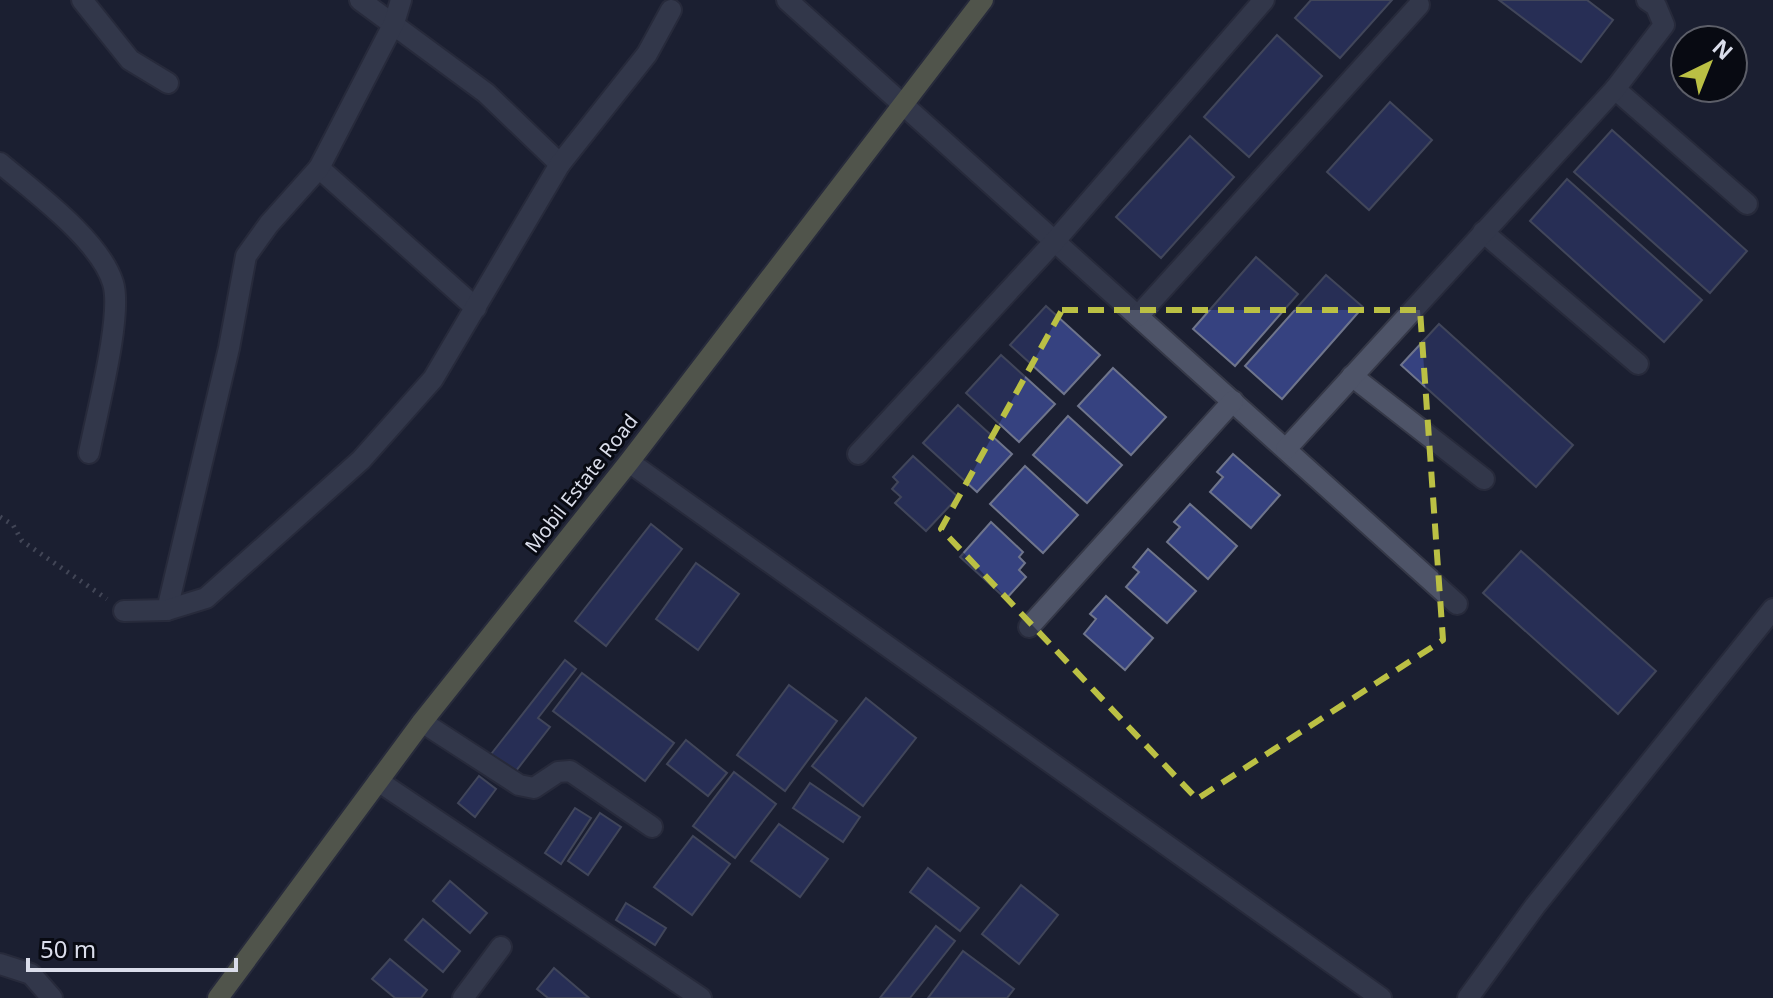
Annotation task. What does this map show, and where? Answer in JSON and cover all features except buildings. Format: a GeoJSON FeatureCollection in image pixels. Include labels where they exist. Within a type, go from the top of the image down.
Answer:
{"type":"FeatureCollection","features":[{"type":"Feature","properties":{"kind":"main road","name":"Mobil Estate Road"},"geometry":{"type":"LineString","coordinates":[[218,998],[422,722],[629,462],[983,0]]}},
{"type":"Feature","properties":{"kind":"street"},"geometry":{"type":"LineString","coordinates":[[82,0],[130,60],[168,83]]}},
{"type":"Feature","properties":{"kind":"street"},"geometry":{"type":"LineString","coordinates":[[360,0],[486,93],[560,164]]}},
{"type":"Feature","properties":{"kind":"street"},"geometry":{"type":"LineString","coordinates":[[167,610],[222,384],[246,256],[269,224],[319,168],[394,23],[401,0]]}},
{"type":"Feature","properties":{"kind":"street"},"geometry":{"type":"LineString","coordinates":[[787,0],[1457,604]]}},
{"type":"Feature","properties":{"kind":"street"},"geometry":{"type":"LineString","coordinates":[[858,454],[1054,242],[1264,0]]}},
{"type":"Feature","properties":{"kind":"street"},"geometry":{"type":"LineString","coordinates":[[1286,449],[1615,89],[1664,25],[1656,6],[1647,0]]}},
{"type":"Feature","properties":{"kind":"street"},"geometry":{"type":"LineString","coordinates":[[124,611],[167,610],[206,598],[361,460],[433,379],[560,164],[647,54],[669,3]]}},
{"type":"Feature","properties":{"kind":"street"},"geometry":{"type":"LineString","coordinates":[[1138,316],[1419,5]]}},
{"type":"Feature","properties":{"kind":"street"},"geometry":{"type":"LineString","coordinates":[[1615,89],[1747,204]]}},
{"type":"Feature","properties":{"kind":"street"},"geometry":{"type":"LineString","coordinates":[[0,163],[66,219],[98,256],[113,284],[115,319],[89,453]]}},
{"type":"Feature","properties":{"kind":"street"},"geometry":{"type":"LineString","coordinates":[[319,168],[476,308]]}},
{"type":"Feature","properties":{"kind":"street"},"geometry":{"type":"LineString","coordinates":[[1483,232],[1638,364]]}},
{"type":"Feature","properties":{"kind":"street"},"geometry":{"type":"LineString","coordinates":[[1352,376],[1484,479]]}},
{"type":"Feature","properties":{"kind":"street"},"geometry":{"type":"LineString","coordinates":[[1029,627],[1233,401]]}},
{"type":"Feature","properties":{"kind":"street"},"geometry":{"type":"LineString","coordinates":[[629,462],[1381,998]]}},
{"type":"Feature","properties":{"kind":"street"},"geometry":{"type":"LineString","coordinates":[[1468,998],[1535,906],[1773,609]]}},
{"type":"Feature","properties":{"kind":"street"},"geometry":{"type":"LineString","coordinates":[[422,722],[519,785],[534,788],[558,772],[570,771],[652,827]]}},
{"type":"Feature","properties":{"kind":"street"},"geometry":{"type":"LineString","coordinates":[[378,781],[701,998]]}},
{"type":"Feature","properties":{"kind":"street"},"geometry":{"type":"LineString","coordinates":[[463,998],[501,947]]}},
{"type":"Feature","properties":{"kind":"street"},"geometry":{"type":"LineString","coordinates":[[0,964],[31,974],[52,998]]}},
{"type":"Feature","properties":{"kind":"path"},"geometry":{"type":"LineString","coordinates":[[0,517],[13,525],[22,541],[124,611]]}},
{"type":"Feature","properties":{"kind":"highlighted area"},"geometry":{"type":"Polygon","coordinates":[[[1062,310],[1420,310],[1443,640],[1197,799],[941,529],[1062,310]]]}}]}
